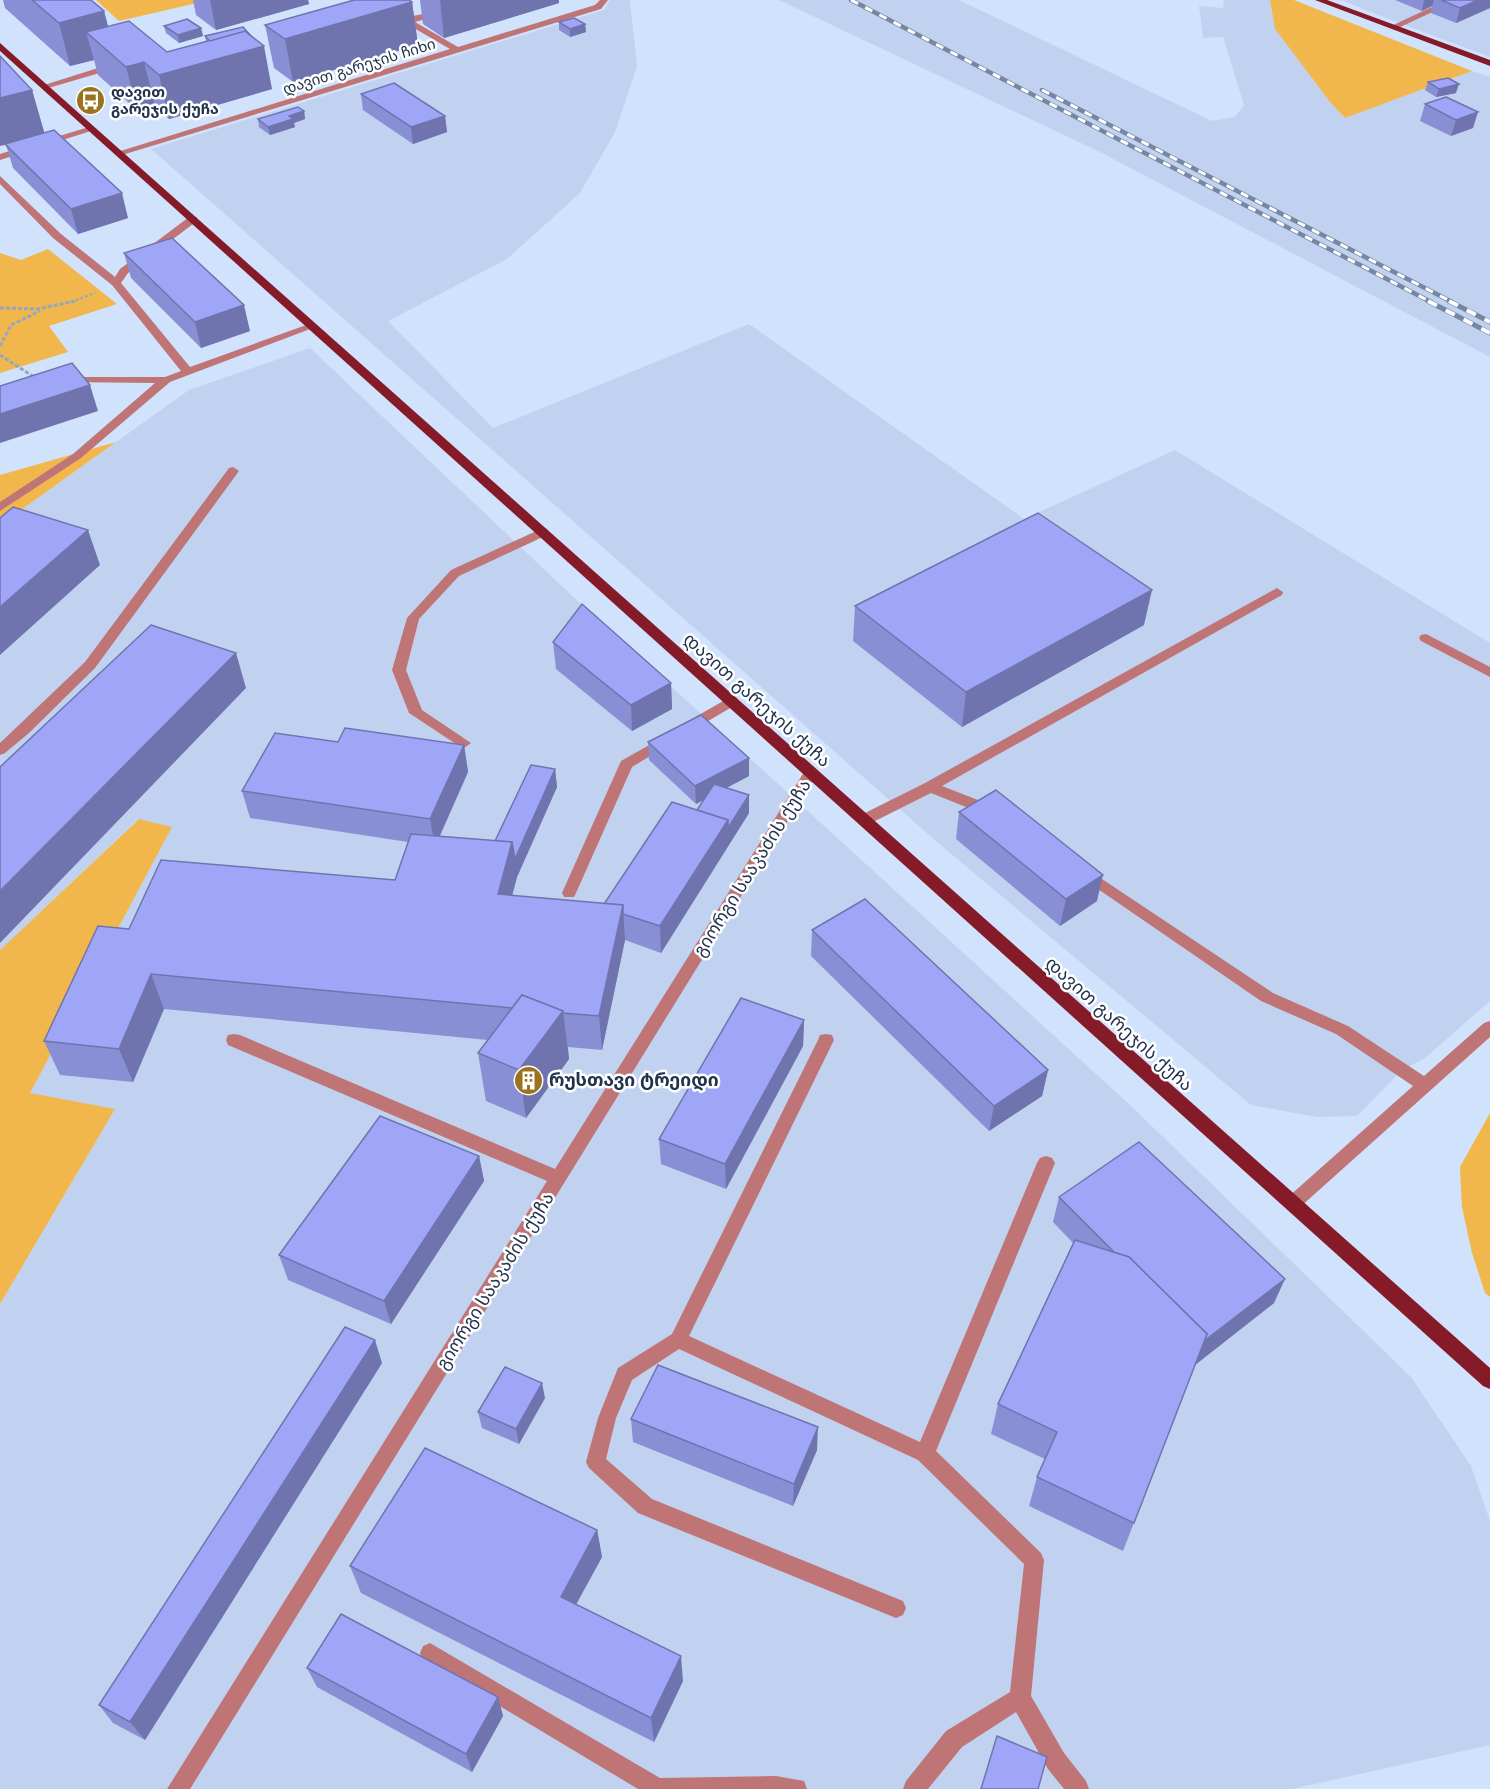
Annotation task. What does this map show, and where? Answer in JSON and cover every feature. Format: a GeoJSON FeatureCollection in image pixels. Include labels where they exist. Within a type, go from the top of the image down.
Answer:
{"type":"FeatureCollection","features":[{"type":"Feature","properties":{"kind":"main road"},"geometry":{"type":"LineString","coordinates":[[1319,0],[1490,63]]}},
{"type":"Feature","properties":{"kind":"main road","name":"დავით გარეჯის ქუჩა"},"geometry":{"type":"LineString","coordinates":[[0,46],[1490,1380]]}},
{"type":"Feature","properties":{"kind":"street","name":"დავით გარეჯის ჩიხი"},"geometry":{"type":"LineString","coordinates":[[119,153],[598,7],[604,0]]}},
{"type":"Feature","properties":{"kind":"street"},"geometry":{"type":"LineString","coordinates":[[1393,27],[1454,0]]}},
{"type":"Feature","properties":{"kind":"street"},"geometry":{"type":"LineString","coordinates":[[388,27],[452,9]]}},
{"type":"Feature","properties":{"kind":"street"},"geometry":{"type":"LineString","coordinates":[[392,16],[410,21],[457,50]]}},
{"type":"Feature","properties":{"kind":"street"},"geometry":{"type":"LineString","coordinates":[[45,86],[120,64],[130,57]]}},
{"type":"Feature","properties":{"kind":"street"},"geometry":{"type":"LineString","coordinates":[[0,157],[92,129]]}},
{"type":"Feature","properties":{"kind":"street"},"geometry":{"type":"LineString","coordinates":[[0,178],[57,236],[116,283],[188,372]]}},
{"type":"Feature","properties":{"kind":"street"},"geometry":{"type":"LineString","coordinates":[[116,283],[124,271],[193,219]]}},
{"type":"Feature","properties":{"kind":"street"},"geometry":{"type":"LineString","coordinates":[[0,507],[77,456],[166,380],[313,326]]}},
{"type":"Feature","properties":{"kind":"street"},"geometry":{"type":"LineString","coordinates":[[42,382],[72,377],[166,380]]}},
{"type":"Feature","properties":{"kind":"street"},"geometry":{"type":"LineString","coordinates":[[0,750],[24,730],[90,665],[233,471]]}},
{"type":"Feature","properties":{"kind":"street"},"geometry":{"type":"LineString","coordinates":[[464,743],[416,713],[399,670],[413,618],[455,573],[543,532]]}},
{"type":"Feature","properties":{"kind":"street"},"geometry":{"type":"LineString","coordinates":[[864,820],[930,787],[1277,592]]}},
{"type":"Feature","properties":{"kind":"street"},"geometry":{"type":"LineString","coordinates":[[1426,638],[1490,673]]}},
{"type":"Feature","properties":{"kind":"street"},"geometry":{"type":"LineString","coordinates":[[569,893],[626,764],[732,701]]}},
{"type":"Feature","properties":{"kind":"street","name":"გიორგი სააკაძის ქუჩა"},"geometry":{"type":"LineString","coordinates":[[178,1789],[811,772]]}},
{"type":"Feature","properties":{"kind":"street"},"geometry":{"type":"LineString","coordinates":[[930,787],[987,807],[1005,819]]}},
{"type":"Feature","properties":{"kind":"street"},"geometry":{"type":"LineString","coordinates":[[1072,864],[1267,997],[1342,1030],[1425,1085]]}},
{"type":"Feature","properties":{"kind":"street"},"geometry":{"type":"LineString","coordinates":[[1293,1203],[1490,1027]]}},
{"type":"Feature","properties":{"kind":"street"},"geometry":{"type":"LineString","coordinates":[[234,1040],[560,1178]]}},
{"type":"Feature","properties":{"kind":"street"},"geometry":{"type":"LineString","coordinates":[[826,1040],[678,1340],[625,1374],[607,1418],[596,1462],[645,1506],[896,1608]]}},
{"type":"Feature","properties":{"kind":"street"},"geometry":{"type":"LineString","coordinates":[[926,1454],[1046,1163]]}},
{"type":"Feature","properties":{"kind":"street"},"geometry":{"type":"LineString","coordinates":[[678,1340],[926,1454],[1034,1560],[1020,1698],[1056,1761],[1078,1789]]}},
{"type":"Feature","properties":{"kind":"street"},"geometry":{"type":"LineString","coordinates":[[430,1653],[658,1789],[776,1787],[796,1789]]}},
{"type":"Feature","properties":{"kind":"street"},"geometry":{"type":"LineString","coordinates":[[914,1789],[954,1739],[1020,1698]]}},
{"type":"Feature","properties":{"kind":"path"},"geometry":{"type":"LineString","coordinates":[[0,308],[41,310],[72,304],[116,283]]}},
{"type":"Feature","properties":{"kind":"path"},"geometry":{"type":"LineString","coordinates":[[0,346],[11,325],[41,310]]}},
{"type":"Feature","properties":{"kind":"path"},"geometry":{"type":"LineString","coordinates":[[0,355],[42,382]]}},
{"type":"Feature","properties":{"kind":"shaded area"},"geometry":{"type":"Polygon","coordinates":[[[96,0],[210,0],[119,21],[96,0]]]}},
{"type":"Feature","properties":{"kind":"shaded area"},"geometry":{"type":"Polygon","coordinates":[[[610,0],[630,0],[637,66],[615,132],[580,193],[507,259],[388,321],[493,428],[749,324],[1024,519],[1175,450],[1490,643],[1490,1001],[1425,1058],[1402,1070],[1357,1116],[1317,1117],[1251,1105],[937,842],[151,149],[604,10],[610,0]]]}},
{"type":"Feature","properties":{"kind":"shaded area"},"geometry":{"type":"Polygon","coordinates":[[[779,0],[959,0],[1212,121],[1235,117],[1244,105],[1223,37],[1203,38],[1199,6],[1223,8],[1224,0],[1270,0],[1275,29],[1330,102],[1345,118],[1472,71],[1490,77],[1490,357],[1102,153],[779,0]]]}},
{"type":"Feature","properties":{"kind":"shaded area"},"geometry":{"type":"Polygon","coordinates":[[[1270,0],[1294,0],[1472,71],[1345,118],[1330,102],[1275,29],[1270,0]]]}},
{"type":"Feature","properties":{"kind":"shaded area"},"geometry":{"type":"Polygon","coordinates":[[[1341,0],[1490,0],[1490,57],[1386,18],[1341,0]]]}},
{"type":"Feature","properties":{"kind":"shaded area"},"geometry":{"type":"Polygon","coordinates":[[[48,249],[117,304],[49,326],[68,352],[0,373],[0,253],[21,260],[48,249]]]}},
{"type":"Feature","properties":{"kind":"shaded area"},"geometry":{"type":"Polygon","coordinates":[[[310,348],[584,607],[1130,1105],[1411,1377],[1471,1466],[1490,1521],[1490,1745],[1292,1789],[0,1789],[0,1304],[115,1109],[30,1094],[138,819],[0,950],[0,525],[189,390],[310,348]]]}},
{"type":"Feature","properties":{"kind":"shaded area"},"geometry":{"type":"Polygon","coordinates":[[[116,442],[0,525],[0,475],[116,442]]]}},
{"type":"Feature","properties":{"kind":"shaded area"},"geometry":{"type":"Polygon","coordinates":[[[139,819],[172,827],[30,1093],[115,1109],[0,1304],[0,950],[139,819]]]}},
{"type":"Feature","properties":{"kind":"shaded area"},"geometry":{"type":"Polygon","coordinates":[[[1490,1113],[1490,1297],[1485,1293],[1472,1253],[1462,1207],[1460,1167],[1490,1113]]]}},
{"type":"Feature","properties":{"kind":"building"},"geometry":{"type":"Polygon","coordinates":[[[32,0],[91,0],[104,11],[59,23],[32,0]]]}},
{"type":"Feature","properties":{"kind":"building"},"geometry":{"type":"Polygon","coordinates":[[[354,0],[409,0],[412,2],[285,39],[265,25],[354,0]]]}},
{"type":"Feature","properties":{"kind":"building"},"geometry":{"type":"Polygon","coordinates":[[[1441,0],[1478,0],[1460,8],[1441,0]]]}},
{"type":"Feature","properties":{"kind":"building"},"geometry":{"type":"Polygon","coordinates":[[[574,18],[585,24],[570,29],[559,22],[574,18]]]}},
{"type":"Feature","properties":{"kind":"building"},"geometry":{"type":"Polygon","coordinates":[[[187,19],[201,28],[178,35],[164,26],[187,19]]]}},
{"type":"Feature","properties":{"kind":"building"},"geometry":{"type":"Polygon","coordinates":[[[129,21],[167,52],[245,31],[264,46],[159,75],[144,62],[126,67],[86,32],[129,21]]]}},
{"type":"Feature","properties":{"kind":"building"},"geometry":{"type":"Polygon","coordinates":[[[243,27],[251,36],[245,31],[210,41],[205,36],[243,27]]]}},
{"type":"Feature","properties":{"kind":"building"},"geometry":{"type":"Polygon","coordinates":[[[0,56],[32,90],[0,98],[0,56]]]}},
{"type":"Feature","properties":{"kind":"building"},"geometry":{"type":"Polygon","coordinates":[[[1448,78],[1459,84],[1439,89],[1428,82],[1448,78]]]}},
{"type":"Feature","properties":{"kind":"building"},"geometry":{"type":"Polygon","coordinates":[[[394,83],[445,116],[411,127],[361,94],[394,83]]]}},
{"type":"Feature","properties":{"kind":"building"},"geometry":{"type":"Polygon","coordinates":[[[1446,97],[1478,112],[1456,120],[1425,104],[1446,97]]]}},
{"type":"Feature","properties":{"kind":"building"},"geometry":{"type":"Polygon","coordinates":[[[298,107],[304,111],[289,116],[293,119],[268,127],[258,119],[298,107]]]}},
{"type":"Feature","properties":{"kind":"building"},"geometry":{"type":"Polygon","coordinates":[[[54,130],[122,193],[71,209],[5,144],[54,130]]]}},
{"type":"Feature","properties":{"kind":"building"},"geometry":{"type":"Polygon","coordinates":[[[172,238],[244,305],[195,322],[124,253],[172,238]]]}},
{"type":"Feature","properties":{"kind":"building"},"geometry":{"type":"Polygon","coordinates":[[[72,363],[90,385],[0,414],[0,386],[72,363]]]}},
{"type":"Feature","properties":{"kind":"building"},"geometry":{"type":"Polygon","coordinates":[[[13,507],[88,530],[0,607],[0,518],[13,507]]]}},
{"type":"Feature","properties":{"kind":"building"},"geometry":{"type":"Polygon","coordinates":[[[1038,513],[1152,590],[966,692],[855,606],[1038,513]]]}},
{"type":"Feature","properties":{"kind":"building"},"geometry":{"type":"Polygon","coordinates":[[[582,604],[671,683],[631,705],[553,642],[582,604]]]}},
{"type":"Feature","properties":{"kind":"building"},"geometry":{"type":"Polygon","coordinates":[[[151,625],[236,653],[0,891],[0,767],[151,625]]]}},
{"type":"Feature","properties":{"kind":"building"},"geometry":{"type":"Polygon","coordinates":[[[701,715],[749,758],[695,786],[648,742],[701,715]]]}},
{"type":"Feature","properties":{"kind":"building"},"geometry":{"type":"Polygon","coordinates":[[[345,728],[464,745],[430,819],[242,791],[275,733],[338,742],[345,728]]]}},
{"type":"Feature","properties":{"kind":"building"},"geometry":{"type":"Polygon","coordinates":[[[531,765],[555,769],[515,859],[512,842],[495,841],[531,765]]]}},
{"type":"Feature","properties":{"kind":"building"},"geometry":{"type":"Polygon","coordinates":[[[714,784],[749,795],[728,828],[728,820],[697,810],[714,784]]]}},
{"type":"Feature","properties":{"kind":"building"},"geometry":{"type":"Polygon","coordinates":[[[996,790],[1103,875],[1066,899],[959,812],[996,790]]]}},
{"type":"Feature","properties":{"kind":"building"},"geometry":{"type":"Polygon","coordinates":[[[672,802],[728,820],[660,926],[623,914],[623,905],[604,904],[672,802]]]}},
{"type":"Feature","properties":{"kind":"building"},"geometry":{"type":"Polygon","coordinates":[[[411,834],[512,842],[498,894],[623,905],[599,1016],[563,1013],[563,1011],[522,995],[512,1008],[151,974],[119,1049],[44,1041],[98,926],[129,929],[161,860],[395,880],[411,834]]]}},
{"type":"Feature","properties":{"kind":"building"},"geometry":{"type":"Polygon","coordinates":[[[865,899],[1048,1070],[994,1106],[812,930],[865,899]]]}},
{"type":"Feature","properties":{"kind":"building"},"geometry":{"type":"Polygon","coordinates":[[[522,995],[563,1011],[519,1070],[478,1053],[522,995]]]}},
{"type":"Feature","properties":{"kind":"building"},"geometry":{"type":"Polygon","coordinates":[[[741,998],[804,1020],[725,1164],[659,1139],[741,998]]]}},
{"type":"Feature","properties":{"kind":"building"},"geometry":{"type":"Polygon","coordinates":[[[380,1116],[479,1156],[384,1301],[279,1255],[380,1116]]]}},
{"type":"Feature","properties":{"kind":"building"},"geometry":{"type":"Polygon","coordinates":[[[1139,1142],[1285,1279],[1204,1341],[1207,1334],[1129,1257],[1115,1253],[1059,1197],[1139,1142]]]}},
{"type":"Feature","properties":{"kind":"building"},"geometry":{"type":"Polygon","coordinates":[[[1075,1240],[1129,1257],[1207,1334],[1134,1523],[1037,1477],[1057,1432],[998,1404],[1075,1240]]]}},
{"type":"Feature","properties":{"kind":"building"},"geometry":{"type":"Polygon","coordinates":[[[345,1327],[375,1340],[130,1722],[99,1705],[345,1327]]]}},
{"type":"Feature","properties":{"kind":"building"},"geometry":{"type":"Polygon","coordinates":[[[658,1365],[818,1427],[794,1484],[631,1419],[658,1365]]]}},
{"type":"Feature","properties":{"kind":"building"},"geometry":{"type":"Polygon","coordinates":[[[505,1367],[542,1383],[516,1429],[478,1412],[505,1367]]]}},
{"type":"Feature","properties":{"kind":"building"},"geometry":{"type":"Polygon","coordinates":[[[425,1448],[597,1530],[561,1597],[681,1656],[651,1718],[350,1566],[425,1448]]]}},
{"type":"Feature","properties":{"kind":"building"},"geometry":{"type":"Polygon","coordinates":[[[341,1614],[498,1697],[466,1754],[307,1668],[341,1614]]]}},
{"type":"Feature","properties":{"kind":"building"},"geometry":{"type":"Polygon","coordinates":[[[997,1736],[1047,1757],[1038,1789],[981,1789],[997,1736]]]}},
{"type":"Feature","properties":{"kind":"railway"},"geometry":{"type":"LineString","coordinates":[[851,0],[1431,302]]}},
{"type":"Feature","properties":{"kind":"railway"},"geometry":{"type":"LineString","coordinates":[[1042,90],[1452,302]]}},
{"type":"Feature","properties":{"kind":"railway"},"geometry":{"type":"LineString","coordinates":[[1428,301],[1490,333]]}},
{"type":"Feature","properties":{"kind":"railway"},"geometry":{"type":"LineString","coordinates":[[1449,301],[1490,322]]}},
{"type":"Feature","properties":{"kind":"place","name":"დავით გარეჯის ქუჩა"},"geometry":{"type":"Point","coordinates":[90,100]}},
{"type":"Feature","properties":{"kind":"place","name":"რუსთავი ტრეიდი"},"geometry":{"type":"Point","coordinates":[528,1080]}}]}
